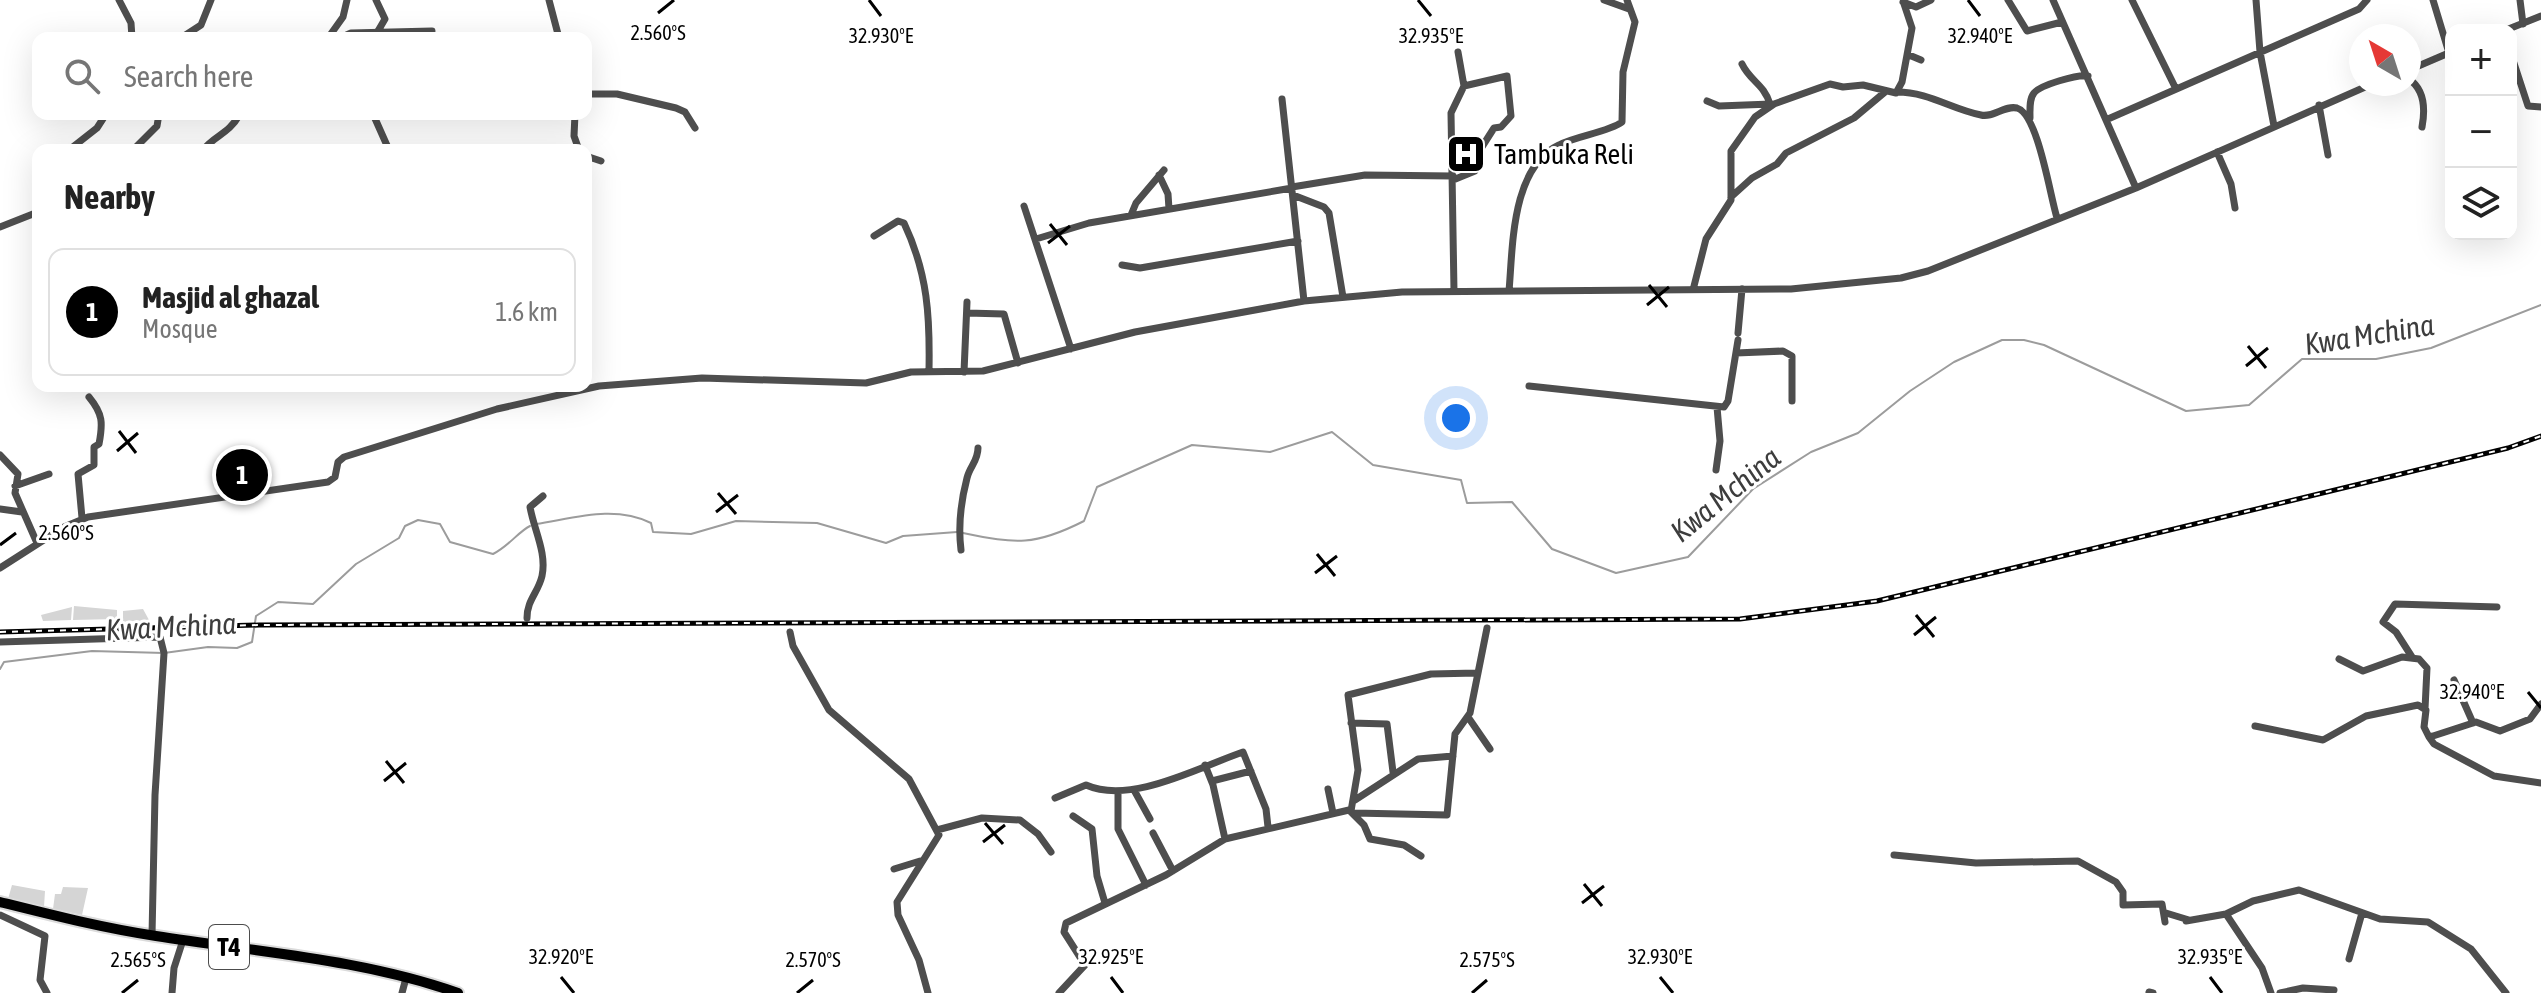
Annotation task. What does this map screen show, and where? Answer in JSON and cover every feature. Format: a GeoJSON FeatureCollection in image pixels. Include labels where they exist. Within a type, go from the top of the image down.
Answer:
{"type":"FeatureCollection","features":[{"type":"Feature","properties":{"kind":"highway","name":"T4"},"geometry":{"type":"LineString","coordinates":[[0,903],[152,935],[406,978],[458,993]]}},
{"type":"Feature","properties":{"kind":"street"},"geometry":{"type":"LineString","coordinates":[[119,0],[132,32]]}},
{"type":"Feature","properties":{"kind":"street"},"geometry":{"type":"LineString","coordinates":[[332,32],[343,17],[347,0]]}},
{"type":"Feature","properties":{"kind":"street"},"geometry":{"type":"LineString","coordinates":[[376,0],[386,22],[378,31]]}},
{"type":"Feature","properties":{"kind":"street"},"geometry":{"type":"LineString","coordinates":[[549,0],[557,32]]}},
{"type":"Feature","properties":{"kind":"street"},"geometry":{"type":"LineString","coordinates":[[1509,291],[1520,206],[1540,159],[1548,151],[1582,134],[1622,122],[1625,53],[1635,22],[1628,4],[1604,0]]}},
{"type":"Feature","properties":{"kind":"street"},"geometry":{"type":"LineString","coordinates":[[1903,2],[1916,7],[1931,0]]}},
{"type":"Feature","properties":{"kind":"street"},"geometry":{"type":"LineString","coordinates":[[2008,0],[2027,31],[2062,22]]}},
{"type":"Feature","properties":{"kind":"street"},"geometry":{"type":"LineString","coordinates":[[2132,0],[2176,89]]}},
{"type":"Feature","properties":{"kind":"street"},"geometry":{"type":"LineString","coordinates":[[2256,0],[2260,52],[2274,126]]}},
{"type":"Feature","properties":{"kind":"street"},"geometry":{"type":"LineString","coordinates":[[2108,119],[2359,9],[2367,0]]}},
{"type":"Feature","properties":{"kind":"street"},"geometry":{"type":"LineString","coordinates":[[2433,0],[2445,37]]}},
{"type":"Feature","properties":{"kind":"street"},"geometry":{"type":"LineString","coordinates":[[2520,0],[2523,24]]}},
{"type":"Feature","properties":{"kind":"street"},"geometry":{"type":"LineString","coordinates":[[190,32],[201,25],[208,2]]}},
{"type":"Feature","properties":{"kind":"street"},"geometry":{"type":"LineString","coordinates":[[1897,92],[1909,55],[1912,24],[1903,2]]}},
{"type":"Feature","properties":{"kind":"street"},"geometry":{"type":"LineString","coordinates":[[2053,2],[2108,119],[2136,188]]}},
{"type":"Feature","properties":{"kind":"street"},"geometry":{"type":"LineString","coordinates":[[2517,26],[2541,16]]}},
{"type":"Feature","properties":{"kind":"street"},"geometry":{"type":"LineString","coordinates":[[373,32],[432,31]]}},
{"type":"Feature","properties":{"kind":"street"},"geometry":{"type":"LineString","coordinates":[[1454,291],[1451,113],[1464,86],[1458,52]]}},
{"type":"Feature","properties":{"kind":"street"},"geometry":{"type":"LineString","coordinates":[[2421,65],[2445,54]]}},
{"type":"Feature","properties":{"kind":"street"},"geometry":{"type":"LineString","coordinates":[[1909,55],[1921,60]]}},
{"type":"Feature","properties":{"kind":"street"},"geometry":{"type":"LineString","coordinates":[[1742,64],[1748,76],[1763,86],[1772,104]]}},
{"type":"Feature","properties":{"kind":"street"},"geometry":{"type":"LineString","coordinates":[[2517,72],[2529,107],[2541,107]]}},
{"type":"Feature","properties":{"kind":"street"},"geometry":{"type":"LineString","coordinates":[[2057,218],[2030,118],[2031,99],[2037,90],[2076,75],[2088,76]]}},
{"type":"Feature","properties":{"kind":"street"},"geometry":{"type":"LineString","coordinates":[[1036,239],[1068,228],[1131,215],[1292,190],[1365,175],[1453,178],[1475,171],[1480,150],[1494,128],[1501,127],[1511,116],[1508,77],[1491,77],[1464,86]]}},
{"type":"Feature","properties":{"kind":"street"},"geometry":{"type":"LineString","coordinates":[[1707,101],[1719,106],[1772,104],[1833,83],[1843,87],[1863,85],[1885,92],[1934,97],[1985,116],[2016,108],[2030,118]]}},
{"type":"Feature","properties":{"kind":"street"},"geometry":{"type":"LineString","coordinates":[[1693,290],[1706,239],[1731,197],[1749,180],[1780,162],[1786,153],[1854,118],[1885,92]]}},
{"type":"Feature","properties":{"kind":"street"},"geometry":{"type":"LineString","coordinates":[[592,388],[714,377],[866,383],[929,371],[964,372],[1018,363],[1135,332],[1304,301],[1343,297],[1454,291],[1832,287],[1901,278],[1928,271],[2136,188],[2349,93]]}},
{"type":"Feature","properties":{"kind":"street"},"geometry":{"type":"LineString","coordinates":[[592,94],[617,94],[676,108],[685,112],[695,128]]}},
{"type":"Feature","properties":{"kind":"street"},"geometry":{"type":"LineString","coordinates":[[2421,96],[2425,109],[2422,127]]}},
{"type":"Feature","properties":{"kind":"street"},"geometry":{"type":"LineString","coordinates":[[1282,99],[1304,301]]}},
{"type":"Feature","properties":{"kind":"street"},"geometry":{"type":"LineString","coordinates":[[1731,197],[1731,151],[1755,117],[1772,104]]}},
{"type":"Feature","properties":{"kind":"street"},"geometry":{"type":"LineString","coordinates":[[2319,105],[2328,155]]}},
{"type":"Feature","properties":{"kind":"street"},"geometry":{"type":"LineString","coordinates":[[77,144],[102,120]]}},
{"type":"Feature","properties":{"kind":"street"},"geometry":{"type":"LineString","coordinates":[[139,144],[157,126],[158,120]]}},
{"type":"Feature","properties":{"kind":"street"},"geometry":{"type":"LineString","coordinates":[[209,144],[226,135],[236,120]]}},
{"type":"Feature","properties":{"kind":"street"},"geometry":{"type":"LineString","coordinates":[[376,120],[386,144]]}},
{"type":"Feature","properties":{"kind":"street"},"geometry":{"type":"LineString","coordinates":[[575,120],[577,144]]}},
{"type":"Feature","properties":{"kind":"street"},"geometry":{"type":"LineString","coordinates":[[2217,152],[2231,184],[2235,208]]}},
{"type":"Feature","properties":{"kind":"street"},"geometry":{"type":"LineString","coordinates":[[592,158],[601,161]]}},
{"type":"Feature","properties":{"kind":"street"},"geometry":{"type":"LineString","coordinates":[[1131,215],[1136,203],[1161,172],[1169,209]]}},
{"type":"Feature","properties":{"kind":"street"},"geometry":{"type":"LineString","coordinates":[[1292,190],[1324,207],[1329,213],[1343,297]]}},
{"type":"Feature","properties":{"kind":"street"},"geometry":{"type":"LineString","coordinates":[[1024,206],[1071,349]]}},
{"type":"Feature","properties":{"kind":"street"},"geometry":{"type":"LineString","coordinates":[[0,227],[32,214]]}},
{"type":"Feature","properties":{"kind":"street"},"geometry":{"type":"LineString","coordinates":[[874,236],[898,221],[904,223],[910,236],[930,309],[929,371]]}},
{"type":"Feature","properties":{"kind":"street"},"geometry":{"type":"LineString","coordinates":[[1122,265],[1140,268],[1298,241]]}},
{"type":"Feature","properties":{"kind":"street"},"geometry":{"type":"LineString","coordinates":[[1529,386],[1724,407],[1728,401],[1736,353],[1742,289]]}},
{"type":"Feature","properties":{"kind":"street"},"geometry":{"type":"LineString","coordinates":[[964,372],[967,302]]}},
{"type":"Feature","properties":{"kind":"street"},"geometry":{"type":"LineString","coordinates":[[967,313],[1004,314],[1018,363]]}},
{"type":"Feature","properties":{"kind":"street"},"geometry":{"type":"LineString","coordinates":[[1736,353],[1783,351],[1792,356],[1792,401]]}},
{"type":"Feature","properties":{"kind":"street"},"geometry":{"type":"LineString","coordinates":[[0,568],[82,518],[328,482],[335,477],[338,462],[344,457],[497,409],[571,392]]}},
{"type":"Feature","properties":{"kind":"street"},"geometry":{"type":"LineString","coordinates":[[82,518],[78,474],[94,465],[94,447],[99,444],[104,425],[100,410],[89,397]]}},
{"type":"Feature","properties":{"kind":"street"},"geometry":{"type":"LineString","coordinates":[[1716,470],[1720,441],[1717,407]]}},
{"type":"Feature","properties":{"kind":"street"},"geometry":{"type":"LineString","coordinates":[[961,550],[958,532],[963,494],[968,472],[977,462],[978,448]]}},
{"type":"Feature","properties":{"kind":"street"},"geometry":{"type":"LineString","coordinates":[[0,455],[16,470],[15,486],[22,512],[37,543]]}},
{"type":"Feature","properties":{"kind":"street"},"geometry":{"type":"LineString","coordinates":[[15,486],[49,474]]}},
{"type":"Feature","properties":{"kind":"street"},"geometry":{"type":"LineString","coordinates":[[527,618],[527,604],[542,575],[542,551],[530,507],[543,496]]}},
{"type":"Feature","properties":{"kind":"street"},"geometry":{"type":"LineString","coordinates":[[0,509],[22,512]]}},
{"type":"Feature","properties":{"kind":"street"},"geometry":{"type":"LineString","coordinates":[[2412,657],[2395,630],[2383,622],[2395,604],[2497,607]]}},
{"type":"Feature","properties":{"kind":"street"},"geometry":{"type":"LineString","coordinates":[[1059,993],[1085,966],[1064,932],[1065,924],[1173,871],[1225,839],[1333,813],[1405,811],[1444,816],[1449,810],[1455,734],[1468,717],[1487,628]]}},
{"type":"Feature","properties":{"kind":"street"},"geometry":{"type":"LineString","coordinates":[[790,632],[793,646],[829,710],[909,779],[937,830],[939,840],[920,861],[899,898],[897,909],[928,993]]}},
{"type":"Feature","properties":{"kind":"street"},"geometry":{"type":"LineString","coordinates":[[0,642],[160,637],[164,653],[155,795],[152,935]]}},
{"type":"Feature","properties":{"kind":"street"},"geometry":{"type":"LineString","coordinates":[[2339,659],[2356,670],[2366,671],[2383,662],[2412,657],[2422,660],[2427,668],[2424,727],[2434,744],[2494,776],[2541,783]]}},
{"type":"Feature","properties":{"kind":"street"},"geometry":{"type":"LineString","coordinates":[[1421,856],[1404,845],[1370,839],[1352,812],[1358,770],[1346,699],[1350,693],[1431,674],[1477,673]]}},
{"type":"Feature","properties":{"kind":"street"},"geometry":{"type":"LineString","coordinates":[[2454,680],[2473,723]]}},
{"type":"Feature","properties":{"kind":"street"},"geometry":{"type":"LineString","coordinates":[[2429,737],[2473,723],[2500,731],[2530,719],[2541,704]]}},
{"type":"Feature","properties":{"kind":"street"},"geometry":{"type":"LineString","coordinates":[[2255,726],[2315,741],[2331,736],[2369,715],[2414,705],[2425,709]]}},
{"type":"Feature","properties":{"kind":"street"},"geometry":{"type":"LineString","coordinates":[[1468,717],[1490,749]]}},
{"type":"Feature","properties":{"kind":"street"},"geometry":{"type":"LineString","coordinates":[[1351,723],[1387,724],[1393,772]]}},
{"type":"Feature","properties":{"kind":"street"},"geometry":{"type":"LineString","coordinates":[[1055,798],[1086,785],[1118,791],[1134,790],[1243,752],[1266,809],[1268,827]]}},
{"type":"Feature","properties":{"kind":"street"},"geometry":{"type":"LineString","coordinates":[[1355,800],[1393,772],[1418,759],[1453,756]]}},
{"type":"Feature","properties":{"kind":"street"},"geometry":{"type":"LineString","coordinates":[[1205,765],[1212,781],[1225,839]]}},
{"type":"Feature","properties":{"kind":"street"},"geometry":{"type":"LineString","coordinates":[[1212,781],[1251,771]]}},
{"type":"Feature","properties":{"kind":"street"},"geometry":{"type":"LineString","coordinates":[[1328,789],[1333,813]]}},
{"type":"Feature","properties":{"kind":"street"},"geometry":{"type":"LineString","coordinates":[[1134,790],[1150,819]]}},
{"type":"Feature","properties":{"kind":"street"},"geometry":{"type":"LineString","coordinates":[[1118,791],[1118,829],[1146,885]]}},
{"type":"Feature","properties":{"kind":"street"},"geometry":{"type":"LineString","coordinates":[[1073,816],[1092,828],[1097,876],[1105,903]]}},
{"type":"Feature","properties":{"kind":"street"},"geometry":{"type":"LineString","coordinates":[[937,830],[982,818],[1020,820],[1038,834],[1051,852]]}},
{"type":"Feature","properties":{"kind":"street"},"geometry":{"type":"LineString","coordinates":[[1153,833],[1173,871]]}},
{"type":"Feature","properties":{"kind":"street"},"geometry":{"type":"LineString","coordinates":[[1894,855],[1976,863],[2078,861],[2116,882],[2123,892],[2123,905],[2157,902],[2165,906],[2165,917],[2188,920],[2226,914],[2253,901],[2299,890],[2362,913],[2399,922],[2428,922],[2471,949],[2506,993]]}},
{"type":"Feature","properties":{"kind":"street"},"geometry":{"type":"LineString","coordinates":[[894,869],[920,861]]}},
{"type":"Feature","properties":{"kind":"street"},"geometry":{"type":"LineString","coordinates":[[2349,959],[2362,913]]}},
{"type":"Feature","properties":{"kind":"street"},"geometry":{"type":"LineString","coordinates":[[2226,914],[2262,968],[2271,993]]}},
{"type":"Feature","properties":{"kind":"street"},"geometry":{"type":"LineString","coordinates":[[0,915],[45,936],[40,980],[47,993]]}},
{"type":"Feature","properties":{"kind":"street"},"geometry":{"type":"LineString","coordinates":[[172,993],[174,968],[183,940]]}},
{"type":"Feature","properties":{"kind":"street"},"geometry":{"type":"LineString","coordinates":[[402,993],[406,978]]}},
{"type":"Feature","properties":{"kind":"street"},"geometry":{"type":"LineString","coordinates":[[2280,993],[2298,988],[2334,990]]}},
{"type":"Feature","properties":{"kind":"shaded area"},"geometry":{"type":"Polygon","coordinates":[[[74,606],[117,610],[117,619],[73,620],[74,606]]]}},
{"type":"Feature","properties":{"kind":"shaded area"},"geometry":{"type":"Polygon","coordinates":[[[72,607],[71,620],[43,621],[41,615],[72,607]]]}},
{"type":"Feature","properties":{"kind":"shaded area"},"geometry":{"type":"Polygon","coordinates":[[[143,609],[149,620],[123,622],[123,611],[143,609]]]}},
{"type":"Feature","properties":{"kind":"shaded area"},"geometry":{"type":"Polygon","coordinates":[[[12,885],[45,891],[44,907],[8,899],[12,885]]]}},
{"type":"Feature","properties":{"kind":"shaded area"},"geometry":{"type":"Polygon","coordinates":[[[63,887],[88,888],[82,915],[53,909],[55,894],[61,894],[63,887]]]}},
{"type":"Feature","properties":{"kind":"waterway","name":"Kwa Mchina"},"geometry":{"type":"LineString","coordinates":[[963,533],[1012,541],[1038,539],[1084,521],[1097,487],[1192,445],[1270,452],[1332,432],[1373,465],[1461,480],[1467,503],[1512,502],[1552,549],[1616,573],[1688,557],[1753,489],[1811,452],[1858,433],[1910,391],[1954,362],[2002,340],[2024,340],[2044,345],[2186,411],[2249,405],[2302,359],[2376,359],[2431,348],[2541,305]]}},
{"type":"Feature","properties":{"kind":"waterway","name":"Kwa Mchina"},"geometry":{"type":"LineString","coordinates":[[536,524],[609,514],[651,523],[653,532],[691,534],[736,521],[817,523],[886,543],[903,536],[957,532]]}},
{"type":"Feature","properties":{"kind":"waterway","name":"Kwa Mchina"},"geometry":{"type":"LineString","coordinates":[[0,669],[4,662],[92,651],[164,653],[208,647],[237,648],[252,642],[256,616],[278,602],[313,604],[356,564],[399,538],[405,526],[418,520],[440,524],[450,542],[493,554],[530,526]]}},
{"type":"Feature","properties":{"kind":"railway"},"geometry":{"type":"LineString","coordinates":[[0,632],[259,625],[1740,619],[1877,601],[2508,448],[2541,436]]}},
{"type":"Feature","properties":{"kind":"place","name":"Tambuka Reli"},"geometry":{"type":"Point","coordinates":[1466,154]}},
{"type":"Feature","properties":{"kind":"place","name":"Masjid al ghazal"},"geometry":{"type":"Point","coordinates":[242,475]}}]}
